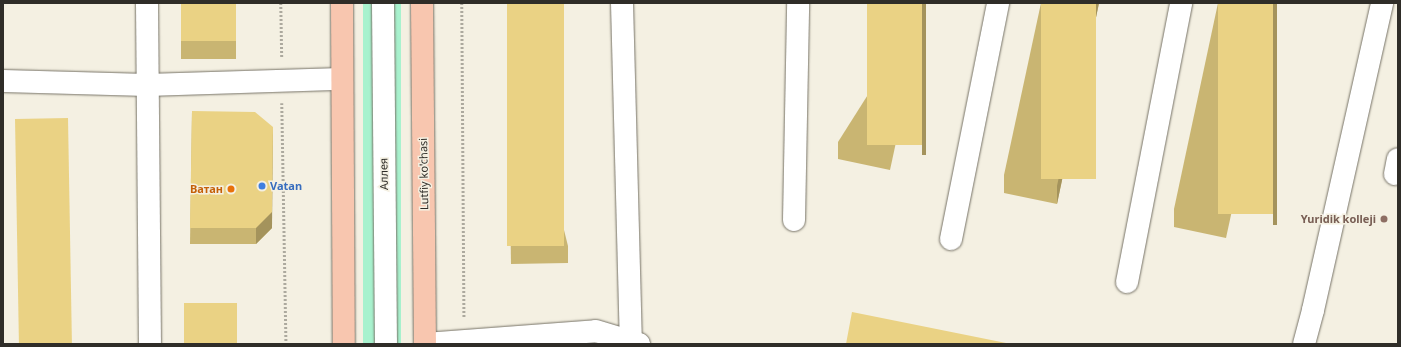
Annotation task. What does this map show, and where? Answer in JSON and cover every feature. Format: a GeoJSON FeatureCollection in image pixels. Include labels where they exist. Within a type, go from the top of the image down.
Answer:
{"type":"FeatureCollection","features":[{"type":"Feature","properties":{"kind":"main road"},"geometry":{"type":"LineString","coordinates":[[342,3],[344,344]]}},
{"type":"Feature","properties":{"kind":"main road","name":"Lutfiy ko'chasi"},"geometry":{"type":"LineString","coordinates":[[422,3],[425,344]]}},
{"type":"Feature","properties":{"kind":"street"},"geometry":{"type":"LineString","coordinates":[[147,3],[150,344]]}},
{"type":"Feature","properties":{"kind":"street","name":"Аллея"},"geometry":{"type":"LineString","coordinates":[[383,3],[386,344]]}},
{"type":"Feature","properties":{"kind":"street"},"geometry":{"type":"LineString","coordinates":[[425,344],[596,331],[633,343],[622,3]]}},
{"type":"Feature","properties":{"kind":"street"},"geometry":{"type":"LineString","coordinates":[[794,220],[798,3]]}},
{"type":"Feature","properties":{"kind":"street"},"geometry":{"type":"LineString","coordinates":[[951,239],[998,3]]}},
{"type":"Feature","properties":{"kind":"street"},"geometry":{"type":"LineString","coordinates":[[1126,282],[1181,3]]}},
{"type":"Feature","properties":{"kind":"street"},"geometry":{"type":"LineString","coordinates":[[1304,344],[1314,310],[1382,3]]}},
{"type":"Feature","properties":{"kind":"street"},"geometry":{"type":"LineString","coordinates":[[3,81],[147,85],[342,79]]}},
{"type":"Feature","properties":{"kind":"path"},"geometry":{"type":"LineString","coordinates":[[281,3],[286,344]]}},
{"type":"Feature","properties":{"kind":"path"},"geometry":{"type":"LineString","coordinates":[[462,3],[464,341]]}},
{"type":"Feature","properties":{"kind":"green space"},"geometry":{"type":"Polygon","coordinates":[[[363,3],[401,3],[401,344],[363,344],[363,3]]]}},
{"type":"Feature","properties":{"kind":"building"},"geometry":{"type":"Polygon","coordinates":[[[181,3],[236,3],[236,41],[181,41],[181,3]]]}},
{"type":"Feature","properties":{"kind":"building"},"geometry":{"type":"Polygon","coordinates":[[[507,3],[564,3],[564,246],[507,246],[507,3]]]}},
{"type":"Feature","properties":{"kind":"building"},"geometry":{"type":"Polygon","coordinates":[[[867,3],[922,3],[922,145],[867,145],[867,3]]]}},
{"type":"Feature","properties":{"kind":"building"},"geometry":{"type":"Polygon","coordinates":[[[1041,3],[1096,3],[1096,179],[1041,179],[1041,3]]]}},
{"type":"Feature","properties":{"kind":"building"},"geometry":{"type":"Polygon","coordinates":[[[1218,3],[1273,3],[1273,214],[1218,214],[1218,3]]]}},
{"type":"Feature","properties":{"kind":"building","name":"Vatan"},"geometry":{"type":"Polygon","coordinates":[[[192,111],[255,112],[273,127],[272,212],[256,228],[190,228],[192,111]]]}},
{"type":"Feature","properties":{"kind":"building"},"geometry":{"type":"Polygon","coordinates":[[[68,118],[72,344],[19,344],[15,119],[68,118]]]}},
{"type":"Feature","properties":{"kind":"building"},"geometry":{"type":"Polygon","coordinates":[[[184,303],[237,303],[237,344],[184,344],[184,303]]]}},
{"type":"Feature","properties":{"kind":"building"},"geometry":{"type":"Polygon","coordinates":[[[852,312],[1011,344],[846,344],[852,312]]]}},
{"type":"Feature","properties":{"kind":"place","name":"Vatan"},"geometry":{"type":"Point","coordinates":[262,186]}},
{"type":"Feature","properties":{"kind":"place","name":"Ватан"},"geometry":{"type":"Point","coordinates":[231,189]}},
{"type":"Feature","properties":{"kind":"place","name":"Yuridik kolleji"},"geometry":{"type":"Point","coordinates":[1384,219]}}]}
